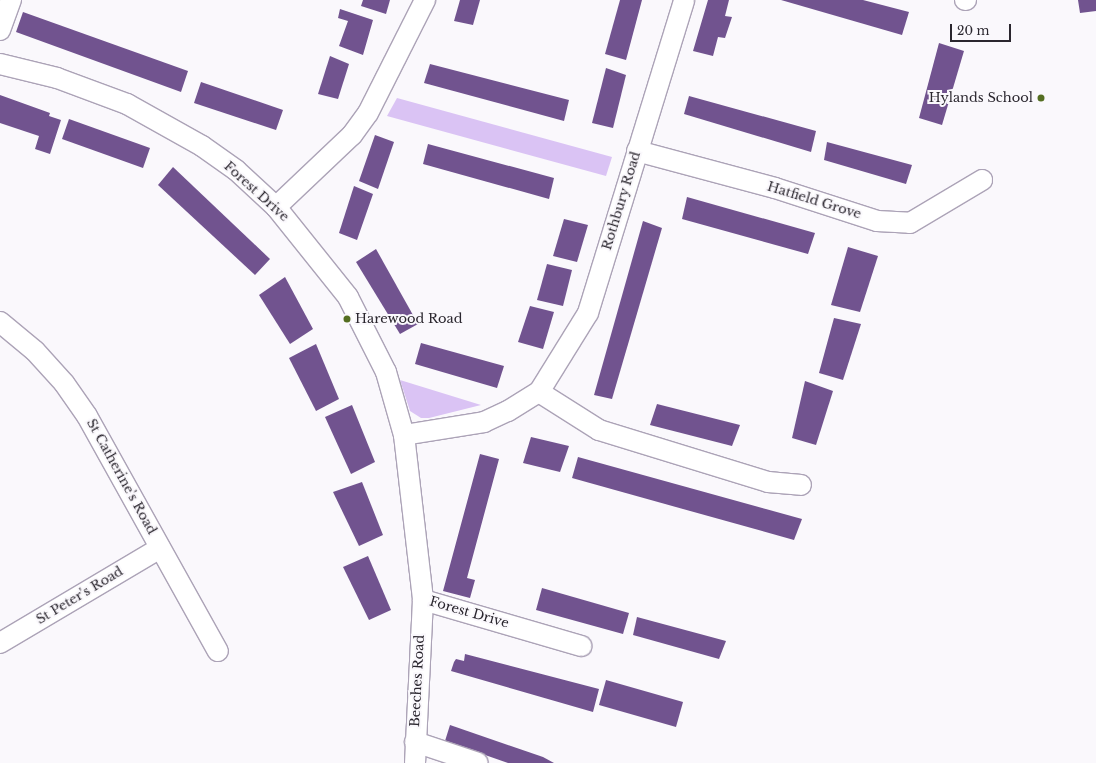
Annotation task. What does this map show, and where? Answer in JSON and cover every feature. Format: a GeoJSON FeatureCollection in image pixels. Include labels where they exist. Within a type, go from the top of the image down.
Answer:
{"type":"FeatureCollection","features":[{"type":"Feature","properties":{"kind":"street"},"geometry":{"type":"LineString","coordinates":[[0,30],[11,0]]}},
{"type":"Feature","properties":{"kind":"street"},"geometry":{"type":"LineString","coordinates":[[276,207],[352,135],[368,113],[425,0]]}},
{"type":"Feature","properties":{"kind":"street","name":"Rothbury Road"},"geometry":{"type":"LineString","coordinates":[[539,392],[588,313],[684,0]]}},
{"type":"Feature","properties":{"kind":"street","name":"Forest Drive"},"geometry":{"type":"LineString","coordinates":[[0,64],[88,88],[167,124],[236,170],[276,207],[348,297],[386,372],[404,435],[423,600],[581,646]]}},
{"type":"Feature","properties":{"kind":"street","name":"Hatfield Grove"},"geometry":{"type":"LineString","coordinates":[[637,151],[775,188],[877,220],[910,223],[982,180]]}},
{"type":"Feature","properties":{"kind":"street","name":"St Catherine's Road"},"geometry":{"type":"LineString","coordinates":[[0,322],[35,350],[64,383],[106,446],[160,548],[218,651]]}},
{"type":"Feature","properties":{"kind":"street"},"geometry":{"type":"LineString","coordinates":[[404,435],[484,422],[508,411],[539,392],[599,430],[768,482],[801,485]]}},
{"type":"Feature","properties":{"kind":"street","name":"St Peter's Road"},"geometry":{"type":"LineString","coordinates":[[0,644],[160,548]]}},
{"type":"Feature","properties":{"kind":"street","name":"Beeches Road"},"geometry":{"type":"LineString","coordinates":[[415,763],[423,600]]}},
{"type":"Feature","properties":{"kind":"street"},"geometry":{"type":"LineString","coordinates":[[415,742],[478,763]]}},
{"type":"Feature","properties":{"kind":"shaded area"},"geometry":{"type":"Polygon","coordinates":[[[397,98],[612,157],[606,176],[387,116],[397,98]]]}},
{"type":"Feature","properties":{"kind":"shaded area"},"geometry":{"type":"Polygon","coordinates":[[[400,380],[481,405],[429,418],[421,418],[410,411],[400,380]]]}},
{"type":"Feature","properties":{"kind":"building"},"geometry":{"type":"Polygon","coordinates":[[[363,0],[390,0],[386,14],[361,6],[363,0]]]}},
{"type":"Feature","properties":{"kind":"building"},"geometry":{"type":"Polygon","coordinates":[[[460,0],[480,0],[473,25],[454,21],[460,0]]]}},
{"type":"Feature","properties":{"kind":"building"},"geometry":{"type":"Polygon","coordinates":[[[620,0],[642,0],[626,60],[605,54],[620,0]]]}},
{"type":"Feature","properties":{"kind":"building"},"geometry":{"type":"Polygon","coordinates":[[[708,0],[729,0],[725,16],[732,17],[725,38],[718,37],[713,56],[693,51],[708,0]]]}},
{"type":"Feature","properties":{"kind":"building"},"geometry":{"type":"Polygon","coordinates":[[[781,0],[863,0],[909,12],[902,35],[781,0]]]}},
{"type":"Feature","properties":{"kind":"building"},"geometry":{"type":"Polygon","coordinates":[[[1078,0],[1096,0],[1096,11],[1080,13],[1078,0]]]}},
{"type":"Feature","properties":{"kind":"building"},"geometry":{"type":"Polygon","coordinates":[[[340,9],[373,20],[363,55],[339,46],[348,21],[338,18],[340,9]]]}},
{"type":"Feature","properties":{"kind":"building"},"geometry":{"type":"Polygon","coordinates":[[[23,12],[188,71],[181,92],[16,32],[23,12]]]}},
{"type":"Feature","properties":{"kind":"building"},"geometry":{"type":"Polygon","coordinates":[[[939,43],[964,51],[942,125],[919,118],[939,43]]]}},
{"type":"Feature","properties":{"kind":"building"},"geometry":{"type":"Polygon","coordinates":[[[330,56],[349,64],[338,99],[318,94],[330,56]]]}},
{"type":"Feature","properties":{"kind":"building"},"geometry":{"type":"Polygon","coordinates":[[[430,64],[569,100],[564,121],[424,83],[430,64]]]}},
{"type":"Feature","properties":{"kind":"building"},"geometry":{"type":"Polygon","coordinates":[[[606,68],[626,75],[613,128],[592,123],[606,68]]]}},
{"type":"Feature","properties":{"kind":"building"},"geometry":{"type":"Polygon","coordinates":[[[201,82],[283,110],[276,130],[194,103],[201,82]]]}},
{"type":"Feature","properties":{"kind":"building"},"geometry":{"type":"Polygon","coordinates":[[[0,95],[50,113],[49,116],[61,120],[50,154],[35,149],[39,136],[0,123],[0,95]]]}},
{"type":"Feature","properties":{"kind":"building"},"geometry":{"type":"Polygon","coordinates":[[[689,96],[816,131],[811,152],[684,114],[689,96]]]}},
{"type":"Feature","properties":{"kind":"building"},"geometry":{"type":"Polygon","coordinates":[[[69,119],[150,148],[143,168],[62,139],[69,119]]]}},
{"type":"Feature","properties":{"kind":"building"},"geometry":{"type":"Polygon","coordinates":[[[375,135],[394,142],[378,189],[359,181],[375,135]]]}},
{"type":"Feature","properties":{"kind":"building"},"geometry":{"type":"Polygon","coordinates":[[[827,142],[912,165],[906,184],[824,160],[827,142]]]}},
{"type":"Feature","properties":{"kind":"building"},"geometry":{"type":"Polygon","coordinates":[[[428,144],[554,178],[549,199],[423,164],[428,144]]]}},
{"type":"Feature","properties":{"kind":"building"},"geometry":{"type":"Polygon","coordinates":[[[173,167],[270,259],[255,275],[158,185],[173,167]]]}},
{"type":"Feature","properties":{"kind":"building"},"geometry":{"type":"Polygon","coordinates":[[[354,186],[373,194],[357,240],[339,233],[354,186]]]}},
{"type":"Feature","properties":{"kind":"building"},"geometry":{"type":"Polygon","coordinates":[[[687,197],[815,233],[808,254],[682,219],[687,197]]]}},
{"type":"Feature","properties":{"kind":"building"},"geometry":{"type":"Polygon","coordinates":[[[564,219],[588,225],[577,262],[553,256],[564,219]]]}},
{"type":"Feature","properties":{"kind":"building"},"geometry":{"type":"Polygon","coordinates":[[[643,221],[662,228],[612,399],[594,395],[643,221]]]}},
{"type":"Feature","properties":{"kind":"building"},"geometry":{"type":"Polygon","coordinates":[[[848,247],[878,256],[860,312],[831,305],[848,247]]]}},
{"type":"Feature","properties":{"kind":"building"},"geometry":{"type":"Polygon","coordinates":[[[376,249],[418,324],[400,334],[356,262],[376,249]]]}},
{"type":"Feature","properties":{"kind":"building"},"geometry":{"type":"Polygon","coordinates":[[[547,264],[572,270],[563,306],[537,300],[547,264]]]}},
{"type":"Feature","properties":{"kind":"building"},"geometry":{"type":"Polygon","coordinates":[[[285,277],[313,329],[290,344],[259,295],[285,277]]]}},
{"type":"Feature","properties":{"kind":"building"},"geometry":{"type":"Polygon","coordinates":[[[530,306],[554,312],[543,349],[518,342],[530,306]]]}},
{"type":"Feature","properties":{"kind":"building"},"geometry":{"type":"Polygon","coordinates":[[[834,318],[861,324],[843,380],[819,373],[834,318]]]}},
{"type":"Feature","properties":{"kind":"building"},"geometry":{"type":"Polygon","coordinates":[[[421,343],[504,366],[497,388],[415,364],[421,343]]]}},
{"type":"Feature","properties":{"kind":"building"},"geometry":{"type":"Polygon","coordinates":[[[316,344],[339,399],[316,411],[289,358],[316,344]]]}},
{"type":"Feature","properties":{"kind":"building"},"geometry":{"type":"Polygon","coordinates":[[[805,381],[833,391],[816,445],[792,438],[805,381]]]}},
{"type":"Feature","properties":{"kind":"building"},"geometry":{"type":"Polygon","coordinates":[[[657,404],[740,425],[732,446],[650,425],[657,404]]]}},
{"type":"Feature","properties":{"kind":"building"},"geometry":{"type":"Polygon","coordinates":[[[352,405],[375,462],[351,474],[325,417],[352,405]]]}},
{"type":"Feature","properties":{"kind":"building"},"geometry":{"type":"Polygon","coordinates":[[[531,437],[569,446],[560,472],[523,463],[531,437]]]}},
{"type":"Feature","properties":{"kind":"building"},"geometry":{"type":"Polygon","coordinates":[[[480,454],[499,459],[467,578],[475,580],[470,598],[443,591],[480,454]]]}},
{"type":"Feature","properties":{"kind":"building"},"geometry":{"type":"Polygon","coordinates":[[[578,457],[802,519],[794,540],[572,478],[578,457]]]}},
{"type":"Feature","properties":{"kind":"building"},"geometry":{"type":"Polygon","coordinates":[[[362,482],[383,535],[359,546],[333,492],[362,482]]]}},
{"type":"Feature","properties":{"kind":"building"},"geometry":{"type":"Polygon","coordinates":[[[368,556],[391,610],[369,620],[343,567],[368,556]]]}},
{"type":"Feature","properties":{"kind":"building"},"geometry":{"type":"Polygon","coordinates":[[[542,588],[629,613],[623,634],[536,610],[542,588]]]}},
{"type":"Feature","properties":{"kind":"building"},"geometry":{"type":"Polygon","coordinates":[[[637,617],[726,641],[719,659],[633,635],[637,617]]]}},
{"type":"Feature","properties":{"kind":"building"},"geometry":{"type":"Polygon","coordinates":[[[465,654],[599,689],[593,712],[451,671],[456,659],[464,661],[465,654]]]}},
{"type":"Feature","properties":{"kind":"building"},"geometry":{"type":"Polygon","coordinates":[[[606,680],[683,702],[676,727],[599,705],[606,680]]]}},
{"type":"Feature","properties":{"kind":"building"},"geometry":{"type":"Polygon","coordinates":[[[450,725],[543,757],[554,763],[508,763],[445,741],[450,725]]]}},
{"type":"Feature","properties":{"kind":"place","name":"Hylands School"},"geometry":{"type":"Point","coordinates":[1041,98]}},
{"type":"Feature","properties":{"kind":"place","name":"Harewood Road"},"geometry":{"type":"Point","coordinates":[347,319]}}]}
